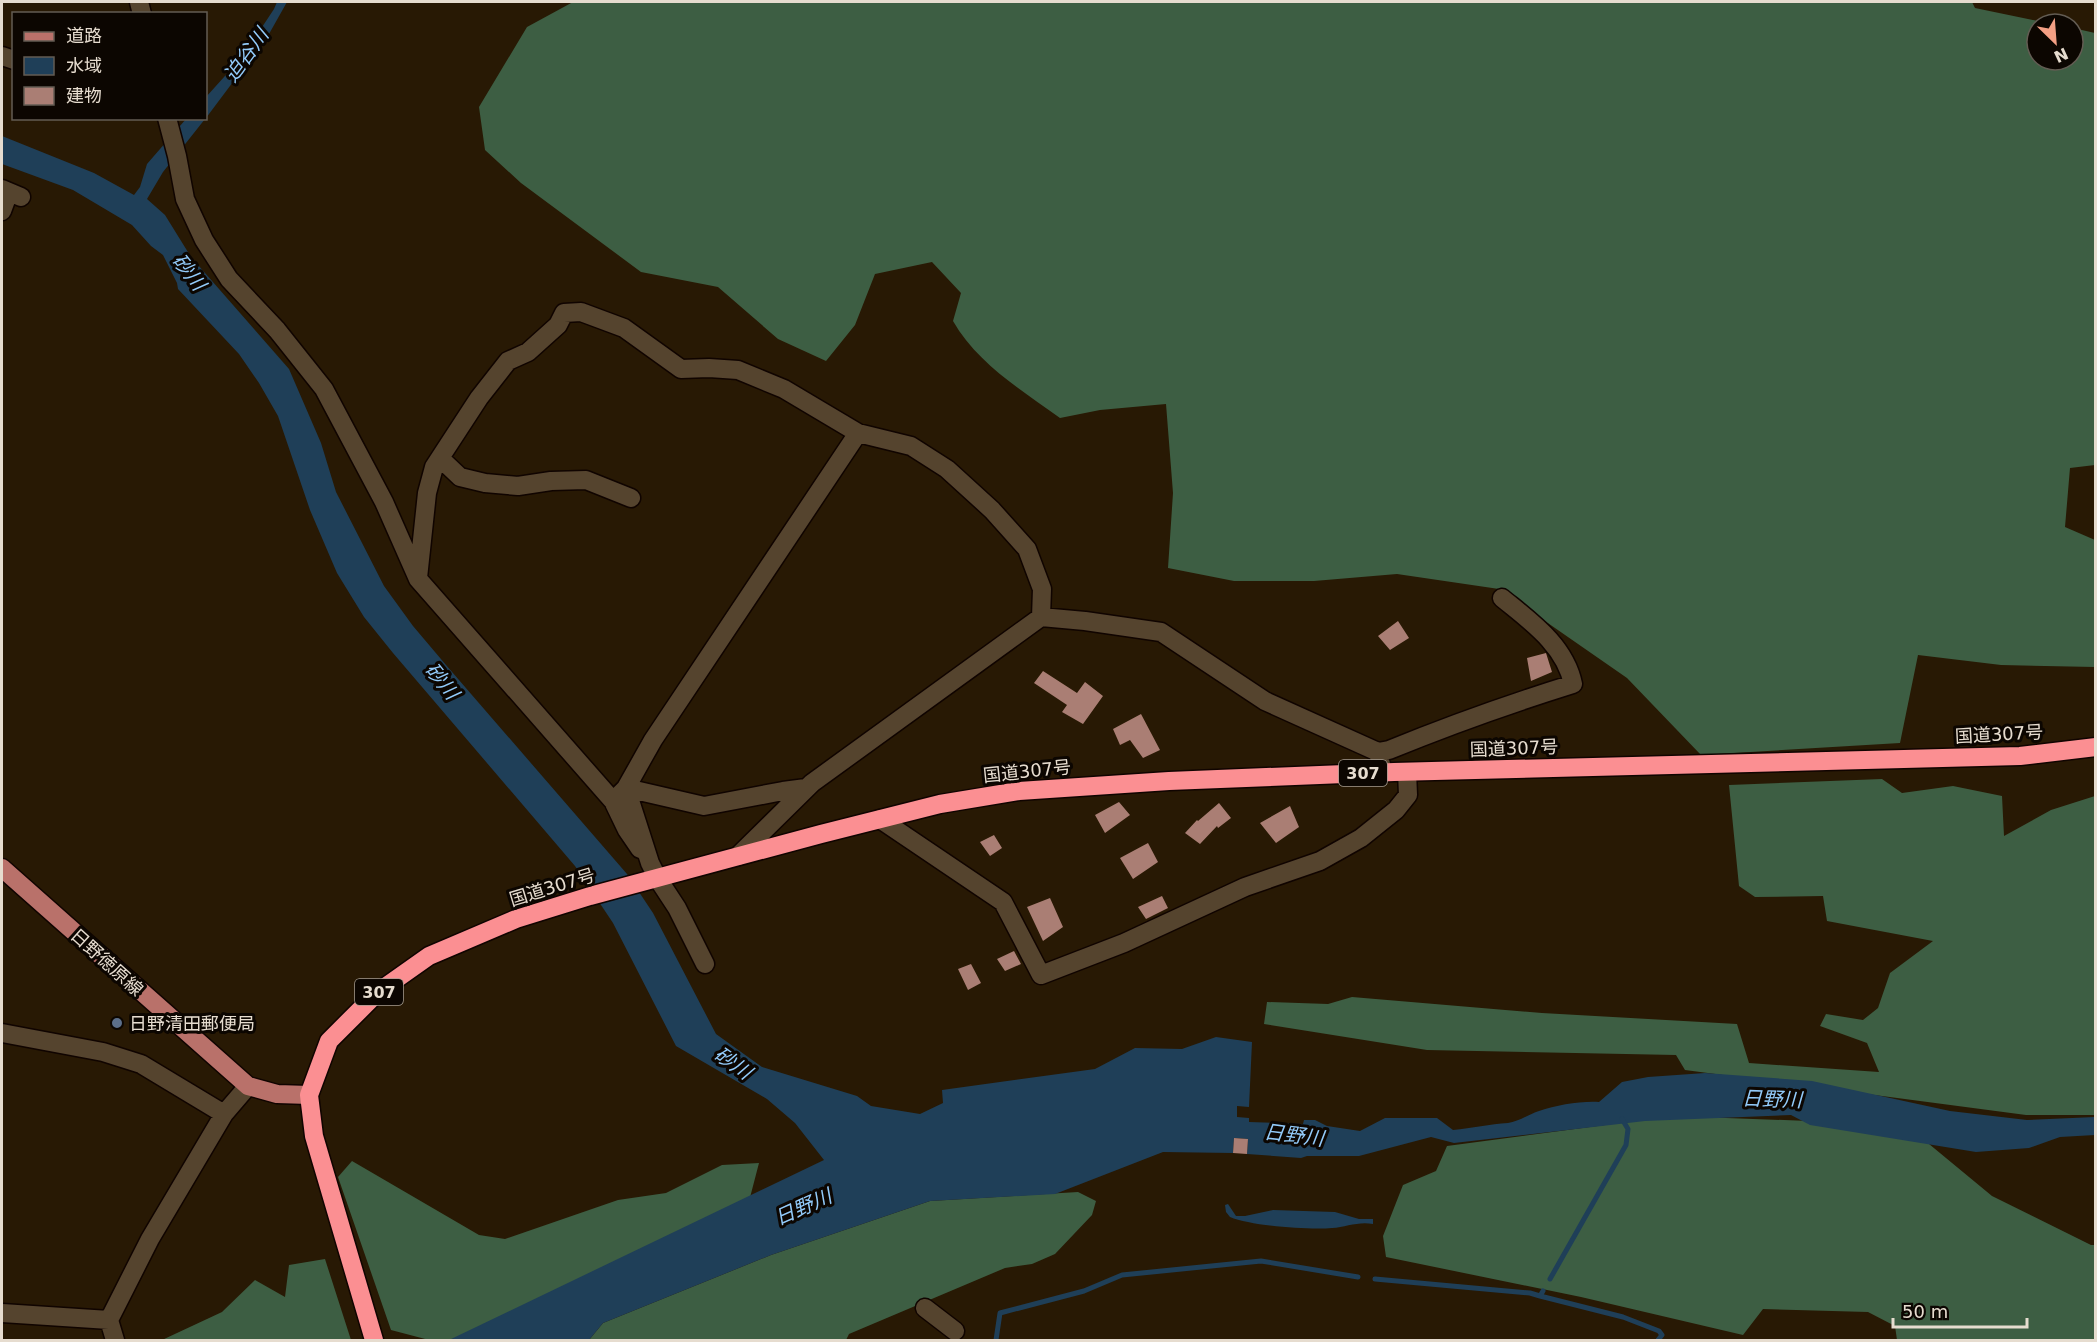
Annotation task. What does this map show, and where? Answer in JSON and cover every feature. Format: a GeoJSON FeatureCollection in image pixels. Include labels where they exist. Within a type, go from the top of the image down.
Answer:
{"type":"FeatureCollection","features":[{"type":"Feature","properties":{"kind":"highway","name":"国道307号"},"geometry":{"type":"LineString","coordinates":[[374,1341],[314,1136],[309,1095],[329,1041],[378,993],[429,956],[516,919],[650,875],[738,856],[940,804],[1018,791],[1169,781],[1407,772],[2020,756],[2096,747]]}},
{"type":"Feature","properties":{"kind":"main road","name":"日野徳原線"},"geometry":{"type":"LineString","coordinates":[[2,868],[248,1086],[277,1094],[309,1095]]}},
{"type":"Feature","properties":{"kind":"street"},"geometry":{"type":"LineString","coordinates":[[168,120],[185,199],[204,240],[229,279],[277,330],[324,389],[384,502],[418,579],[619,794],[650,875],[677,908],[705,964]]}},
{"type":"Feature","properties":{"kind":"street"},"geometry":{"type":"LineString","coordinates":[[2,211],[11,193]]}},
{"type":"Feature","properties":{"kind":"street"},"geometry":{"type":"LineString","coordinates":[[418,579],[427,493],[434,467],[479,398],[508,361],[528,352],[558,325],[564,313],[581,312],[624,328],[681,369],[738,370],[784,389],[858,433],[911,446],[947,469],[992,510],[1027,549],[1042,589],[1041,617]]}},
{"type":"Feature","properties":{"kind":"street"},"geometry":{"type":"LineString","coordinates":[[619,794],[858,433]]}},
{"type":"Feature","properties":{"kind":"street"},"geometry":{"type":"LineString","coordinates":[[440,458],[460,477],[484,483],[518,486],[551,481],[586,480],[631,498]]}},
{"type":"Feature","properties":{"kind":"street"},"geometry":{"type":"LineString","coordinates":[[738,856],[806,789],[1041,617],[1161,632],[1265,701],[1378,752],[1389,750],[1453,723],[1510,703],[1573,684],[1571,675],[1548,636],[1502,597]]}},
{"type":"Feature","properties":{"kind":"street"},"geometry":{"type":"LineString","coordinates":[[1378,752],[1383,773]]}},
{"type":"Feature","properties":{"kind":"street"},"geometry":{"type":"LineString","coordinates":[[880,819],[1003,902],[1041,975],[1124,943],[1245,887],[1320,861],[1360,838],[1396,810],[1408,795],[1407,772]]}},
{"type":"Feature","properties":{"kind":"street"},"geometry":{"type":"LineString","coordinates":[[619,794],[704,806],[783,791],[806,789]]}},
{"type":"Feature","properties":{"kind":"street"},"geometry":{"type":"LineString","coordinates":[[2,1033],[103,1052],[141,1064],[224,1114]]}},
{"type":"Feature","properties":{"kind":"street"},"geometry":{"type":"LineString","coordinates":[[116,1341],[109,1320],[150,1239],[224,1114],[248,1086]]}},
{"type":"Feature","properties":{"kind":"street"},"geometry":{"type":"LineString","coordinates":[[925,1308],[955,1331]]}},
{"type":"Feature","properties":{"kind":"street"},"geometry":{"type":"LineString","coordinates":[[2,1313],[109,1320]]}},
{"type":"Feature","properties":{"kind":"green space"},"geometry":{"type":"Polygon","coordinates":[[[573,2],[1972,2],[1975,8],[2025,18],[2025,72],[2085,72],[2085,31],[2095,33],[2095,465],[2070,468],[2065,527],[2095,540],[2095,667],[2001,665],[1918,655],[1900,743],[1701,755],[1627,678],[1499,589],[1397,574],[1314,581],[1234,581],[1168,568],[1173,493],[1166,404],[1100,410],[1060,418],[1001,375],[974,350],[953,321],[961,293],[932,262],[875,274],[855,325],[826,361],[778,339],[718,287],[641,272],[521,183],[485,150],[479,107],[527,27],[573,2]]]}},
{"type":"Feature","properties":{"kind":"green space"},"geometry":{"type":"Polygon","coordinates":[[[1882,779],[1902,793],[1953,786],[2002,796],[2004,836],[2051,810],[2095,796],[2095,1115],[2026,1115],[1685,1070],[1676,1055],[1427,1050],[1264,1024],[1267,1002],[1328,1004],[1352,997],[1542,1013],[1737,1024],[1749,1063],[1879,1072],[1867,1043],[1820,1026],[1826,1014],[1863,1020],[1878,1008],[1890,973],[1933,941],[1827,921],[1823,896],[1755,897],[1739,886],[1729,785],[1882,779]]]}},
{"type":"Feature","properties":{"kind":"green space"},"geometry":{"type":"Polygon","coordinates":[[[1673,1116],[1809,1121],[1923,1139],[1992,1196],[2095,1245],[2095,1340],[1897,1340],[1895,1326],[1868,1312],[1763,1309],[1743,1335],[1581,1297],[1386,1257],[1383,1236],[1403,1185],[1436,1171],[1447,1146],[1673,1116]]]}},
{"type":"Feature","properties":{"kind":"green space"},"geometry":{"type":"Polygon","coordinates":[[[352,1161],[479,1235],[505,1239],[618,1200],[666,1193],[722,1165],[759,1163],[747,1209],[491,1340],[429,1340],[391,1330],[338,1177],[352,1161]]]}},
{"type":"Feature","properties":{"kind":"green space"},"geometry":{"type":"Polygon","coordinates":[[[1078,1192],[1096,1201],[1092,1215],[1055,1254],[1032,1264],[1005,1268],[849,1334],[846,1340],[589,1340],[603,1323],[771,1255],[930,1201],[1078,1192]]]}},
{"type":"Feature","properties":{"kind":"green space"},"geometry":{"type":"Polygon","coordinates":[[[325,1259],[351,1340],[162,1340],[222,1312],[255,1280],[285,1297],[289,1265],[325,1259]]]}},
{"type":"Feature","properties":{"kind":"water","name":"迫谷川"},"geometry":{"type":"Polygon","coordinates":[[[277,2],[287,2],[269,34],[207,117],[207,96],[243,56],[277,2]]]}},
{"type":"Feature","properties":{"kind":"water"},"geometry":{"type":"Polygon","coordinates":[[[185,120],[204,120],[163,172],[147,199],[165,215],[191,257],[289,369],[321,443],[336,492],[384,586],[413,626],[627,874],[653,913],[716,1034],[762,1067],[857,1096],[871,1106],[920,1114],[943,1103],[942,1090],[1095,1069],[1135,1048],[1182,1049],[1216,1037],[1252,1042],[1249,1107],[1237,1106],[1237,1117],[1249,1118],[1249,1122],[1303,1124],[1304,1120],[1315,1120],[1327,1126],[1360,1131],[1385,1118],[1437,1118],[1453,1130],[1512,1122],[1561,1105],[1599,1102],[1622,1082],[1648,1077],[1705,1073],[1812,1081],[1950,1111],[2027,1120],[2095,1117],[2095,1135],[2060,1137],[2029,1148],[1976,1152],[1810,1125],[1791,1115],[1645,1121],[1454,1143],[1431,1137],[1359,1156],[1301,1158],[1247,1154],[1248,1139],[1234,1138],[1233,1153],[1163,1152],[1055,1194],[930,1201],[771,1255],[603,1323],[589,1340],[449,1340],[824,1160],[795,1123],[767,1099],[676,1046],[613,923],[575,866],[364,617],[337,573],[310,510],[278,416],[239,354],[178,289],[163,255],[151,246],[132,225],[73,190],[2,164],[2,136],[94,173],[134,195],[140,187],[147,164],[185,120]]]}},
{"type":"Feature","properties":{"kind":"water"},"geometry":{"type":"Polygon","coordinates":[[[1228,1204],[1236,1216],[1273,1210],[1335,1212],[1359,1219],[1373,1219],[1373,1224],[1322,1228],[1265,1225],[1230,1217],[1226,1212],[1225,1205],[1228,1204]]]}},
{"type":"Feature","properties":{"kind":"building"},"geometry":{"type":"Polygon","coordinates":[[[1398,621],[1409,638],[1390,650],[1378,636],[1398,621]]]}},
{"type":"Feature","properties":{"kind":"building"},"geometry":{"type":"Polygon","coordinates":[[[1546,653],[1552,672],[1531,681],[1527,658],[1546,653]]]}},
{"type":"Feature","properties":{"kind":"building"},"geometry":{"type":"Polygon","coordinates":[[[1043,671],[1077,693],[1085,682],[1103,696],[1083,724],[1062,712],[1067,705],[1034,683],[1043,671]]]}},
{"type":"Feature","properties":{"kind":"building"},"geometry":{"type":"Polygon","coordinates":[[[1141,714],[1160,750],[1143,758],[1130,740],[1120,745],[1113,729],[1141,714]]]}},
{"type":"Feature","properties":{"kind":"building"},"geometry":{"type":"Polygon","coordinates":[[[1119,802],[1130,815],[1105,833],[1095,815],[1119,802]]]}},
{"type":"Feature","properties":{"kind":"building"},"geometry":{"type":"Polygon","coordinates":[[[1219,803],[1231,818],[1218,828],[1217,826],[1200,844],[1185,833],[1197,820],[1219,803]]]}},
{"type":"Feature","properties":{"kind":"building"},"geometry":{"type":"Polygon","coordinates":[[[1290,806],[1299,827],[1276,843],[1260,823],[1290,806]]]}},
{"type":"Feature","properties":{"kind":"building"},"geometry":{"type":"Polygon","coordinates":[[[994,835],[1002,848],[990,856],[980,842],[994,835]]]}},
{"type":"Feature","properties":{"kind":"building"},"geometry":{"type":"Polygon","coordinates":[[[1148,843],[1158,862],[1133,879],[1120,858],[1148,843]]]}},
{"type":"Feature","properties":{"kind":"building"},"geometry":{"type":"Polygon","coordinates":[[[1162,896],[1168,908],[1146,919],[1138,907],[1162,896]]]}},
{"type":"Feature","properties":{"kind":"building"},"geometry":{"type":"Polygon","coordinates":[[[1050,898],[1063,927],[1043,941],[1027,907],[1050,898]]]}},
{"type":"Feature","properties":{"kind":"building"},"geometry":{"type":"Polygon","coordinates":[[[1014,951],[1021,964],[1005,971],[997,959],[1014,951]]]}},
{"type":"Feature","properties":{"kind":"building"},"geometry":{"type":"Polygon","coordinates":[[[971,964],[981,983],[968,990],[958,969],[971,964]]]}},
{"type":"Feature","properties":{"kind":"building"},"geometry":{"type":"Polygon","coordinates":[[[1234,1138],[1248,1139],[1247,1154],[1233,1153],[1234,1138]]]}},
{"type":"Feature","properties":{"kind":"waterway"},"geometry":{"type":"LineString","coordinates":[[1550,1279],[1626,1145],[1628,1129],[1622,1119]]}},
{"type":"Feature","properties":{"kind":"waterway"},"geometry":{"type":"LineString","coordinates":[[996,1340],[1000,1313],[1084,1291],[1122,1275],[1261,1261],[1358,1277]]}},
{"type":"Feature","properties":{"kind":"waterway"},"geometry":{"type":"LineString","coordinates":[[1375,1279],[1530,1293],[1540,1296],[1543,1291]]}},
{"type":"Feature","properties":{"kind":"waterway"},"geometry":{"type":"LineString","coordinates":[[1540,1296],[1623,1317],[1659,1331],[1662,1335],[1658,1340]]}},
{"type":"Feature","properties":{"kind":"place","name":"日野清田郵便局"},"geometry":{"type":"Point","coordinates":[117,1023]}},
{"type":"Feature","properties":{"kind":"water label","name":"砂川"},"geometry":{"type":"Point","coordinates":[189,272]}},
{"type":"Feature","properties":{"kind":"water label","name":"砂川"},"geometry":{"type":"Point","coordinates":[442,681]}},
{"type":"Feature","properties":{"kind":"water label","name":"砂川"},"geometry":{"type":"Point","coordinates":[733,1063]}},
{"type":"Feature","properties":{"kind":"water label","name":"日野川"},"geometry":{"type":"Point","coordinates":[1772,1099]}},
{"type":"Feature","properties":{"kind":"water label","name":"日野川"},"geometry":{"type":"Point","coordinates":[1294,1135]}},
{"type":"Feature","properties":{"kind":"water label","name":"日野川"},"geometry":{"type":"Point","coordinates":[803,1207]}}]}
